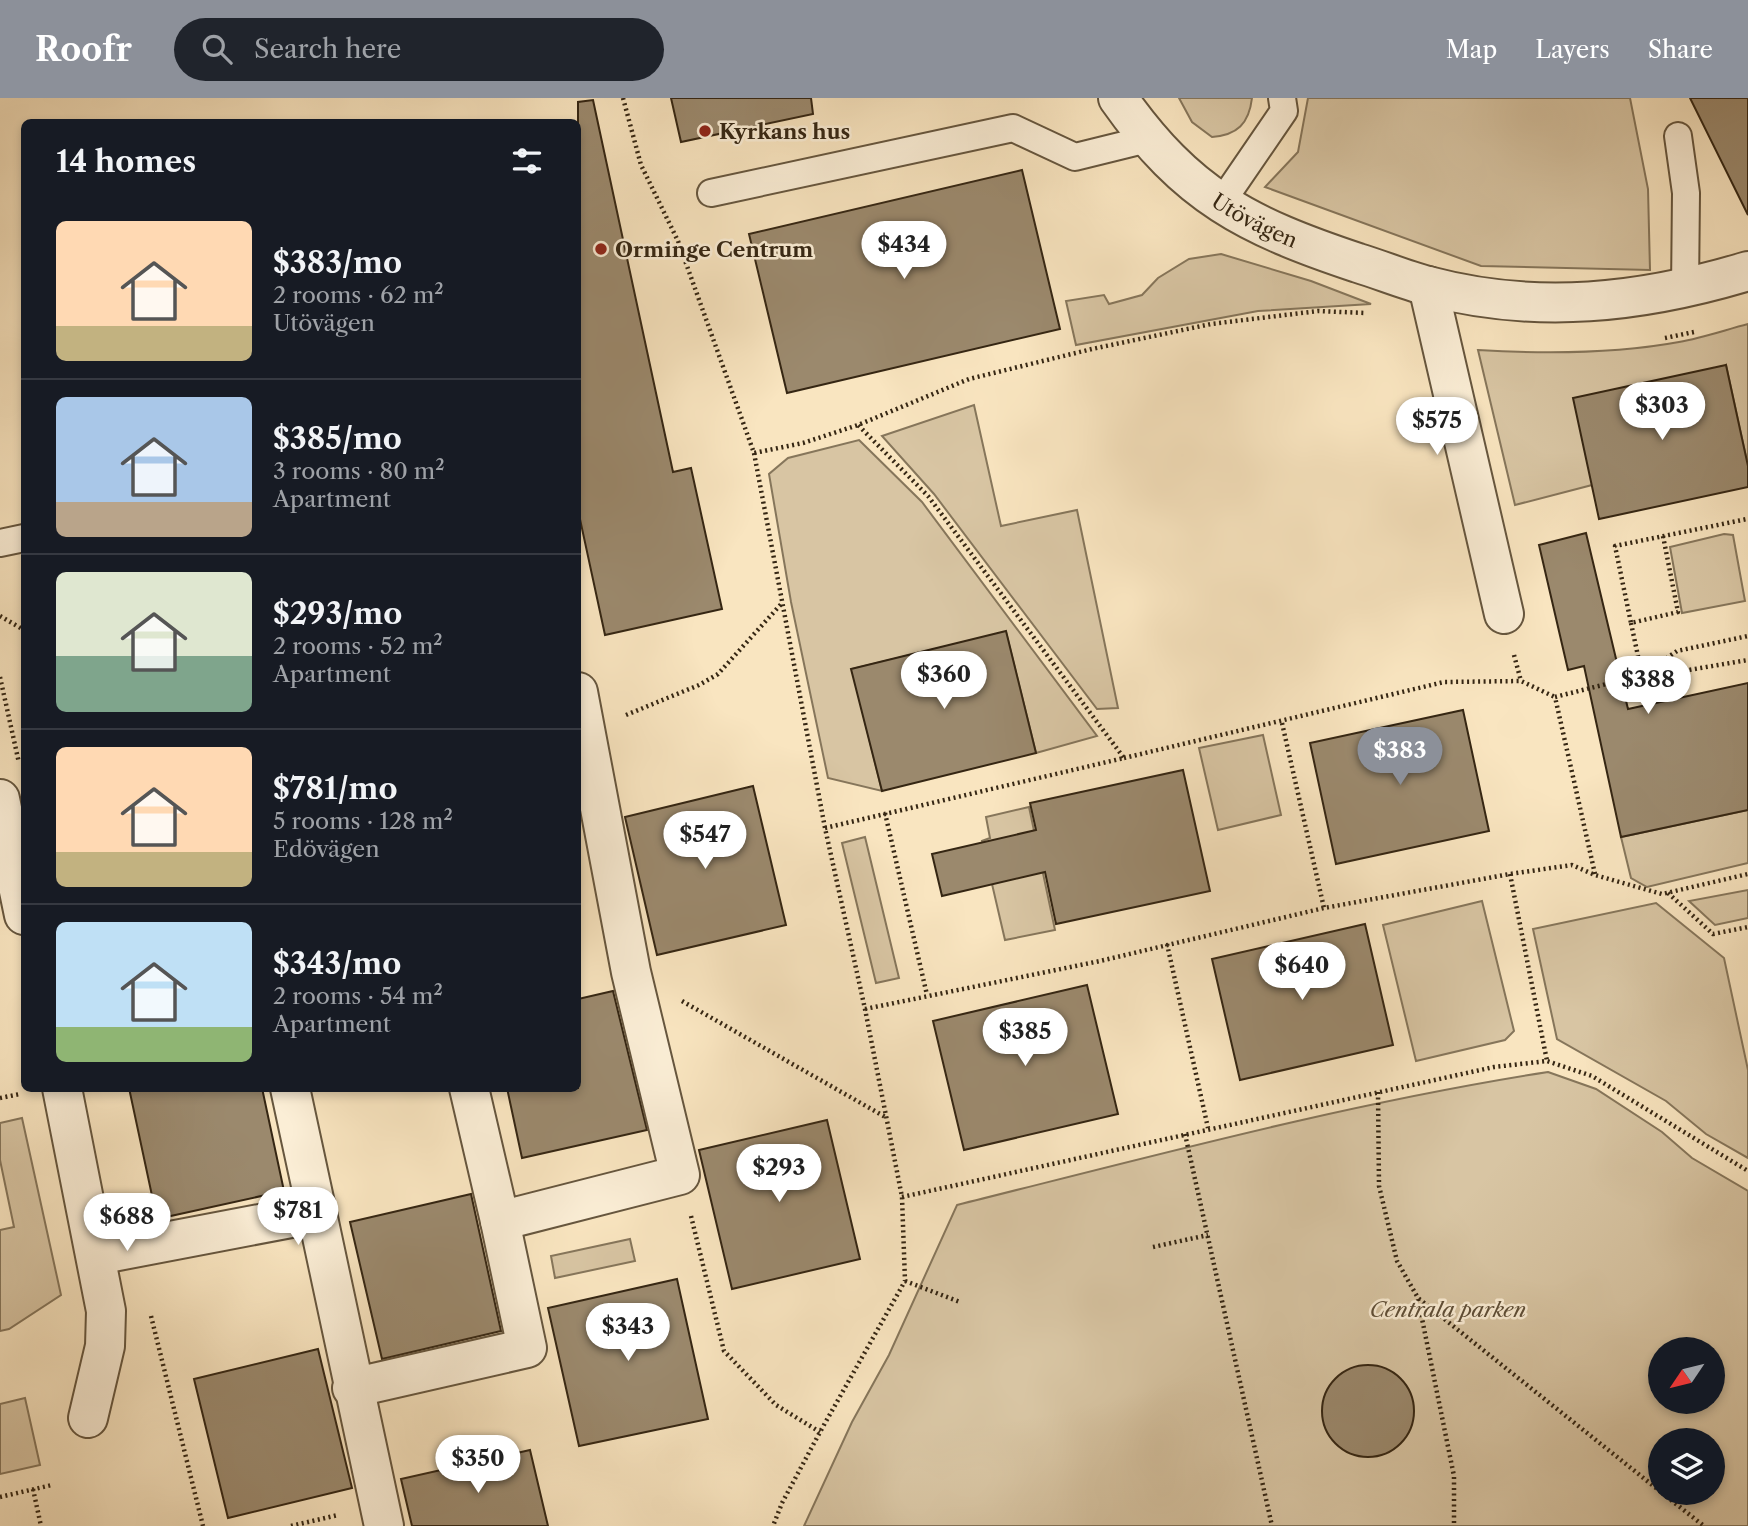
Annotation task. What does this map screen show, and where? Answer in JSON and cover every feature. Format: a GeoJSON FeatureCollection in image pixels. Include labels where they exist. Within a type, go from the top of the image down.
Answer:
{"type":"FeatureCollection","features":[{"type":"Feature","properties":{"kind":"street","name":"Utövägen"},"geometry":{"type":"LineString","coordinates":[[1118,98],[1148,139],[1186,178],[1221,203],[1269,232],[1428,286],[1505,300],[1556,303],[1619,299],[1685,290],[1748,271]]}},
{"type":"Feature","properties":{"kind":"street"},"geometry":{"type":"LineString","coordinates":[[1428,286],[1504,614]]}},
{"type":"Feature","properties":{"kind":"street"},"geometry":{"type":"LineString","coordinates":[[500,1221],[680,1175],[631,972],[581,710]]}},
{"type":"Feature","properties":{"kind":"street"},"geometry":{"type":"LineString","coordinates":[[11,787],[15,903]]}},
{"type":"Feature","properties":{"kind":"street"},"geometry":{"type":"LineString","coordinates":[[47,1092],[97,1255],[106,1311],[105,1346],[88,1418]]}},
{"type":"Feature","properties":{"kind":"street"},"geometry":{"type":"LineString","coordinates":[[291,1092],[352,1388],[384,1526]]}},
{"type":"Feature","properties":{"kind":"street"},"geometry":{"type":"LineString","coordinates":[[352,1388],[527,1348],[470,1092]]}},
{"type":"Feature","properties":{"kind":"street"},"geometry":{"type":"LineString","coordinates":[[97,1255],[317,1213]]}},
{"type":"Feature","properties":{"kind":"lane"},"geometry":{"type":"LineString","coordinates":[[1221,203],[1284,111],[1282,98]]}},
{"type":"Feature","properties":{"kind":"lane"},"geometry":{"type":"LineString","coordinates":[[711,193],[1013,128],[1075,157],[1148,139]]}},
{"type":"Feature","properties":{"kind":"lane"},"geometry":{"type":"LineString","coordinates":[[1678,136],[1686,193],[1685,290]]}},
{"type":"Feature","properties":{"kind":"lane"},"geometry":{"type":"LineString","coordinates":[[0,543],[21,539]]}},
{"type":"Feature","properties":{"kind":"path"},"geometry":{"type":"LineString","coordinates":[[623,98],[641,165],[678,241],[754,453],[825,828],[865,1009],[902,1197],[905,1281],[820,1432],[782,1503],[773,1526]]}},
{"type":"Feature","properties":{"kind":"path"},"geometry":{"type":"LineString","coordinates":[[754,453],[803,443],[858,425],[969,379],[1092,349],[1210,324],[1318,311],[1375,313]]}},
{"type":"Feature","properties":{"kind":"path"},"geometry":{"type":"LineString","coordinates":[[1655,339],[1703,329]]}},
{"type":"Feature","properties":{"kind":"path"},"geometry":{"type":"LineString","coordinates":[[858,425],[928,496],[1124,758]]}},
{"type":"Feature","properties":{"kind":"path"},"geometry":{"type":"LineString","coordinates":[[1642,675],[1615,546],[1748,520]]}},
{"type":"Feature","properties":{"kind":"path"},"geometry":{"type":"LineString","coordinates":[[1631,623],[1678,612],[1663,536]]}},
{"type":"Feature","properties":{"kind":"path"},"geometry":{"type":"LineString","coordinates":[[581,710],[650,706],[718,674],[783,601]]}},
{"type":"Feature","properties":{"kind":"path"},"geometry":{"type":"LineString","coordinates":[[0,616],[21,628]]}},
{"type":"Feature","properties":{"kind":"path"},"geometry":{"type":"LineString","coordinates":[[1642,675],[1677,651],[1748,636]]}},
{"type":"Feature","properties":{"kind":"path"},"geometry":{"type":"LineString","coordinates":[[825,828],[1282,723],[1444,682],[1521,681],[1555,697],[1642,675],[1665,674],[1748,660]]}},
{"type":"Feature","properties":{"kind":"path"},"geometry":{"type":"LineString","coordinates":[[0,677],[11,787]]}},
{"type":"Feature","properties":{"kind":"path"},"geometry":{"type":"LineString","coordinates":[[1555,697],[1595,875]]}},
{"type":"Feature","properties":{"kind":"path"},"geometry":{"type":"LineString","coordinates":[[1282,723],[1324,908]]}},
{"type":"Feature","properties":{"kind":"path"},"geometry":{"type":"LineString","coordinates":[[885,813],[927,995]]}},
{"type":"Feature","properties":{"kind":"path"},"geometry":{"type":"LineString","coordinates":[[865,1009],[1100,961],[1324,908],[1510,874],[1572,865],[1595,875],[1662,894],[1748,874]]}},
{"type":"Feature","properties":{"kind":"path"},"geometry":{"type":"LineString","coordinates":[[1510,874],[1547,1061]]}},
{"type":"Feature","properties":{"kind":"path"},"geometry":{"type":"LineString","coordinates":[[1668,892],[1713,934],[1748,927]]}},
{"type":"Feature","properties":{"kind":"path"},"geometry":{"type":"LineString","coordinates":[[1167,944],[1208,1128]]}},
{"type":"Feature","properties":{"kind":"path"},"geometry":{"type":"LineString","coordinates":[[631,972],[887,1118]]}},
{"type":"Feature","properties":{"kind":"path"},"geometry":{"type":"LineString","coordinates":[[902,1197],[1494,1067],[1547,1061],[1592,1076],[1748,1171]]}},
{"type":"Feature","properties":{"kind":"path"},"geometry":{"type":"LineString","coordinates":[[0,1098],[34,1092]]}},
{"type":"Feature","properties":{"kind":"path"},"geometry":{"type":"LineString","coordinates":[[1378,1092],[1379,1186],[1397,1261],[1418,1298],[1454,1476],[1454,1526]]}},
{"type":"Feature","properties":{"kind":"path"},"geometry":{"type":"LineString","coordinates":[[1185,1133],[1272,1526]]}},
{"type":"Feature","properties":{"kind":"path"},"geometry":{"type":"LineString","coordinates":[[680,1175],[724,1351],[776,1405],[820,1432]]}},
{"type":"Feature","properties":{"kind":"path"},"geometry":{"type":"LineString","coordinates":[[1153,1247],[1208,1235]]}},
{"type":"Feature","properties":{"kind":"path"},"geometry":{"type":"LineString","coordinates":[[905,1281],[960,1302]]}},
{"type":"Feature","properties":{"kind":"path"},"geometry":{"type":"LineString","coordinates":[[1418,1298],[1648,1482]]}},
{"type":"Feature","properties":{"kind":"path"},"geometry":{"type":"LineString","coordinates":[[0,1497],[52,1485]]}},
{"type":"Feature","properties":{"kind":"path"},"geometry":{"type":"LineString","coordinates":[[33,1489],[41,1526]]}},
{"type":"Feature","properties":{"kind":"path"},"geometry":{"type":"LineString","coordinates":[[1677,1505],[1704,1526]]}},
{"type":"Feature","properties":{"kind":"green space"},"geometry":{"type":"Polygon","coordinates":[[[1179,98],[1252,98],[1245,121],[1235,131],[1212,137],[1192,122],[1179,98]]]}},
{"type":"Feature","properties":{"kind":"green space"},"geometry":{"type":"Polygon","coordinates":[[[1308,98],[1630,98],[1648,189],[1650,270],[1481,266],[1265,187],[1298,152],[1308,98]]]}},
{"type":"Feature","properties":{"kind":"green space"},"geometry":{"type":"Polygon","coordinates":[[[1221,254],[1311,281],[1371,304],[1258,311],[1076,345],[1066,301],[1104,295],[1109,304],[1142,295],[1158,278],[1189,259],[1221,254]]]}},
{"type":"Feature","properties":{"kind":"green space"},"geometry":{"type":"Polygon","coordinates":[[[1748,324],[1748,466],[1726,365],[1592,485],[1515,505],[1478,350],[1554,352],[1630,349],[1688,340],[1748,324]]]}},
{"type":"Feature","properties":{"kind":"green space"},"geometry":{"type":"Polygon","coordinates":[[[974,405],[1001,526],[1077,510],[1118,708],[1097,709],[934,494],[882,436],[974,405]]]}},
{"type":"Feature","properties":{"kind":"green space"},"geometry":{"type":"Polygon","coordinates":[[[859,440],[922,502],[1097,736],[1036,753],[1006,632],[852,669],[882,791],[828,778],[791,602],[769,474],[788,458],[859,440]]]}},
{"type":"Feature","properties":{"kind":"green space"},"geometry":{"type":"Polygon","coordinates":[[[1724,534],[1733,535],[1745,601],[1682,613],[1670,547],[1724,534]]]}},
{"type":"Feature","properties":{"kind":"green space"},"geometry":{"type":"Polygon","coordinates":[[[1263,735],[1281,815],[1218,830],[1199,748],[1263,735]]]}},
{"type":"Feature","properties":{"kind":"green space"},"geometry":{"type":"Polygon","coordinates":[[[1029,807],[1055,930],[1005,940],[982,841],[990,838],[986,817],[1029,807]]]}},
{"type":"Feature","properties":{"kind":"green space"},"geometry":{"type":"Polygon","coordinates":[[[1748,810],[1748,863],[1647,887],[1631,878],[1621,837],[1748,810]]]}},
{"type":"Feature","properties":{"kind":"green space"},"geometry":{"type":"Polygon","coordinates":[[[865,837],[899,978],[876,983],[842,843],[865,837]]]}},
{"type":"Feature","properties":{"kind":"green space"},"geometry":{"type":"Polygon","coordinates":[[[1748,890],[1748,918],[1715,925],[1689,901],[1748,890]]]}},
{"type":"Feature","properties":{"kind":"green space"},"geometry":{"type":"Polygon","coordinates":[[[1482,901],[1514,1031],[1505,1040],[1416,1061],[1383,925],[1482,901]]]}},
{"type":"Feature","properties":{"kind":"green space"},"geometry":{"type":"Polygon","coordinates":[[[1656,903],[1724,958],[1748,1070],[1748,1158],[1706,1134],[1666,1101],[1557,1039],[1533,929],[1656,903]]]}},
{"type":"Feature","properties":{"kind":"green space","name":"Centrala parken"},"geometry":{"type":"Polygon","coordinates":[[[1548,1072],[1596,1089],[1662,1132],[1692,1158],[1748,1191],[1748,1526],[804,1526],[852,1422],[889,1355],[957,1205],[1251,1132],[1399,1099],[1548,1072]]]}},
{"type":"Feature","properties":{"kind":"green space"},"geometry":{"type":"Polygon","coordinates":[[[22,1118],[61,1295],[9,1329],[0,1331],[0,1230],[14,1227],[0,1160],[0,1123],[22,1118]]]}},
{"type":"Feature","properties":{"kind":"green space"},"geometry":{"type":"Polygon","coordinates":[[[630,1239],[635,1261],[555,1278],[551,1256],[630,1239]]]}},
{"type":"Feature","properties":{"kind":"green space"},"geometry":{"type":"Polygon","coordinates":[[[25,1398],[40,1465],[0,1474],[0,1404],[25,1398]]]}},
{"type":"Feature","properties":{"kind":"building","name":"Kyrkans hus"},"geometry":{"type":"Polygon","coordinates":[[[671,98],[811,98],[813,114],[681,142],[671,98]]]}},
{"type":"Feature","properties":{"kind":"building"},"geometry":{"type":"Polygon","coordinates":[[[1690,98],[1748,98],[1748,215],[1690,98]]]}},
{"type":"Feature","properties":{"kind":"building"},"geometry":{"type":"Polygon","coordinates":[[[593,100],[673,472],[691,468],[722,609],[605,635],[581,524],[581,119],[578,119],[578,102],[593,100]]]}},
{"type":"Feature","properties":{"kind":"building"},"geometry":{"type":"Polygon","coordinates":[[[1022,170],[1060,329],[787,393],[749,234],[1022,170]]]}},
{"type":"Feature","properties":{"kind":"building"},"geometry":{"type":"Polygon","coordinates":[[[1726,365],[1748,466],[1748,487],[1599,519],[1573,398],[1726,365]]]}},
{"type":"Feature","properties":{"kind":"building"},"geometry":{"type":"Polygon","coordinates":[[[1586,533],[1628,709],[1748,683],[1748,810],[1621,837],[1584,666],[1568,670],[1539,545],[1586,533]]]}},
{"type":"Feature","properties":{"kind":"building"},"geometry":{"type":"Polygon","coordinates":[[[1006,631],[1036,753],[882,791],[851,669],[1006,631]]]}},
{"type":"Feature","properties":{"kind":"building"},"geometry":{"type":"Polygon","coordinates":[[[1463,710],[1489,831],[1336,864],[1310,743],[1463,710]]]}},
{"type":"Feature","properties":{"kind":"building"},"geometry":{"type":"Polygon","coordinates":[[[1183,770],[1210,891],[1056,924],[1045,872],[942,896],[932,854],[1036,830],[1030,803],[1183,770]]]}},
{"type":"Feature","properties":{"kind":"building"},"geometry":{"type":"Polygon","coordinates":[[[753,786],[786,925],[657,955],[625,817],[753,786]]]}},
{"type":"Feature","properties":{"kind":"building"},"geometry":{"type":"Polygon","coordinates":[[[1365,924],[1393,1045],[1240,1080],[1212,959],[1365,924]]]}},
{"type":"Feature","properties":{"kind":"building"},"geometry":{"type":"Polygon","coordinates":[[[1087,985],[1118,1114],[964,1150],[933,1021],[1087,985]]]}},
{"type":"Feature","properties":{"kind":"building"},"geometry":{"type":"Polygon","coordinates":[[[613,991],[647,1130],[522,1158],[508,1092],[581,1092],[581,998],[613,991]]]}},
{"type":"Feature","properties":{"kind":"building"},"geometry":{"type":"Polygon","coordinates":[[[130,1092],[263,1092],[284,1191],[157,1219],[130,1092]]]}},
{"type":"Feature","properties":{"kind":"building"},"geometry":{"type":"Polygon","coordinates":[[[827,1120],[860,1259],[732,1289],[699,1150],[827,1120]]]}},
{"type":"Feature","properties":{"kind":"building"},"geometry":{"type":"Polygon","coordinates":[[[471,1194],[501,1331],[382,1359],[350,1222],[471,1194]]]}},
{"type":"Feature","properties":{"kind":"building"},"geometry":{"type":"Polygon","coordinates":[[[677,1279],[708,1419],[579,1446],[548,1308],[677,1279]]]}},
{"type":"Feature","properties":{"kind":"building"},"geometry":{"type":"Polygon","coordinates":[[[318,1349],[352,1488],[228,1518],[194,1379],[318,1349]]]}},
{"type":"Feature","properties":{"kind":"building"},"geometry":{"type":"Polygon","coordinates":[[[1368,1365],[1385,1369],[1400,1379],[1410,1394],[1414,1411],[1410,1428],[1400,1443],[1385,1453],[1368,1457],[1351,1453],[1336,1443],[1326,1428],[1322,1411],[1326,1394],[1336,1379],[1351,1369],[1368,1365]]]}},
{"type":"Feature","properties":{"kind":"building"},"geometry":{"type":"Polygon","coordinates":[[[530,1450],[548,1526],[412,1526],[401,1479],[530,1450]]]}},
{"type":"Feature","properties":{"kind":"place","name":"Kyrkans hus"},"geometry":{"type":"Point","coordinates":[705,131]}},
{"type":"Feature","properties":{"kind":"place","name":"Orminge Centrum"},"geometry":{"type":"Point","coordinates":[601,249]}}]}
